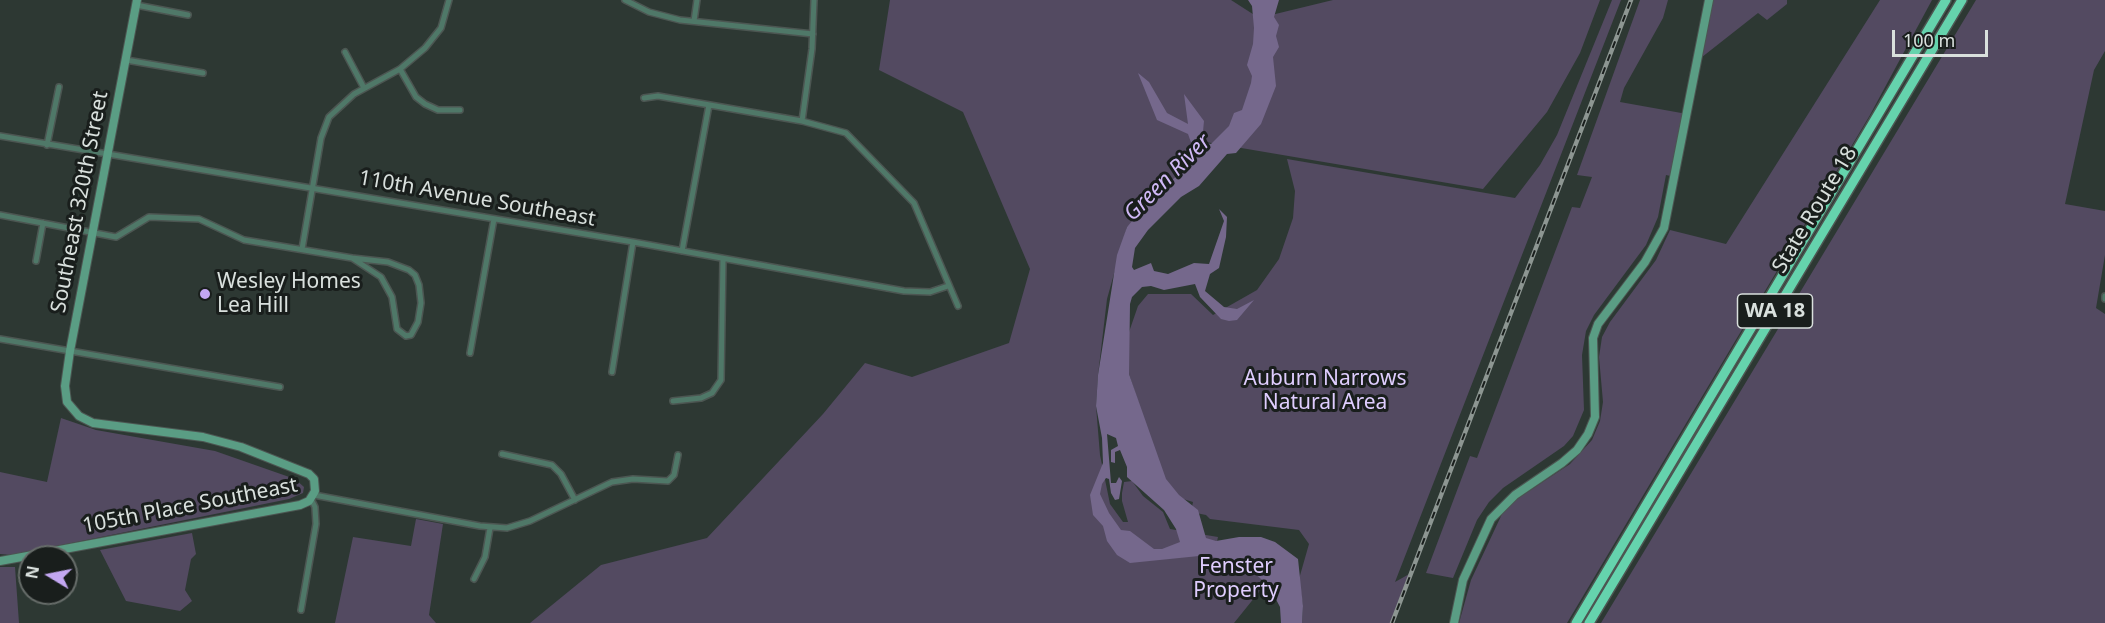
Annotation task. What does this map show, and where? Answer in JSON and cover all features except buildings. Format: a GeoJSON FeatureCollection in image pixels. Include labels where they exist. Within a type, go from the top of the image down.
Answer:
{"type":"FeatureCollection","features":[{"type":"Feature","properties":{"kind":"highway","name":"State Route 18"},"geometry":{"type":"LineString","coordinates":[[1589,623],[1962,0]]}},
{"type":"Feature","properties":{"kind":"highway","name":"State Route 18"},"geometry":{"type":"LineString","coordinates":[[1576,623],[1943,3]]}},
{"type":"Feature","properties":{"kind":"street"},"geometry":{"type":"LineString","coordinates":[[302,249],[326,123],[344,102],[364,88],[400,69],[418,55],[436,35],[443,22],[449,0]]}},
{"type":"Feature","properties":{"kind":"street"},"geometry":{"type":"LineString","coordinates":[[625,0],[656,14],[694,21],[813,34]]}},
{"type":"Feature","properties":{"kind":"street"},"geometry":{"type":"LineString","coordinates":[[694,21],[697,0]]}},
{"type":"Feature","properties":{"kind":"street"},"geometry":{"type":"LineString","coordinates":[[802,121],[813,34],[814,0]]}},
{"type":"Feature","properties":{"kind":"street"},"geometry":{"type":"LineString","coordinates":[[1454,623],[1463,580],[1491,519],[1515,495],[1577,450],[1588,434],[1595,417],[1593,338],[1598,324],[1645,262],[1664,228],[1709,0]]}},
{"type":"Feature","properties":{"kind":"street"},"geometry":{"type":"LineString","coordinates":[[136,3],[188,15]]}},
{"type":"Feature","properties":{"kind":"street","name":"Southeast 320th Street"},"geometry":{"type":"LineString","coordinates":[[136,3],[70,351],[65,392],[71,410],[83,419],[99,424],[203,437],[241,447],[309,474],[316,486],[312,497]]}},
{"type":"Feature","properties":{"kind":"street"},"geometry":{"type":"LineString","coordinates":[[345,52],[364,88]]}},
{"type":"Feature","properties":{"kind":"street"},"geometry":{"type":"LineString","coordinates":[[126,60],[203,73]]}},
{"type":"Feature","properties":{"kind":"street"},"geometry":{"type":"LineString","coordinates":[[400,69],[416,97],[425,104],[438,110],[460,110]]}},
{"type":"Feature","properties":{"kind":"street"},"geometry":{"type":"LineString","coordinates":[[47,145],[59,87]]}},
{"type":"Feature","properties":{"kind":"street"},"geometry":{"type":"LineString","coordinates":[[644,98],[658,96],[802,121],[846,133],[914,202],[958,306]]}},
{"type":"Feature","properties":{"kind":"street"},"geometry":{"type":"LineString","coordinates":[[682,251],[709,105]]}},
{"type":"Feature","properties":{"kind":"street","name":"110th Avenue Southeast"},"geometry":{"type":"LineString","coordinates":[[0,136],[108,156],[633,242],[917,293],[930,292],[948,286]]}},
{"type":"Feature","properties":{"kind":"street"},"geometry":{"type":"LineString","coordinates":[[0,215],[119,236],[150,217],[199,219],[244,240],[388,262],[409,270],[415,275],[419,285],[421,303],[418,322],[411,335],[406,336],[397,329],[392,297],[381,277],[352,258]]}},
{"type":"Feature","properties":{"kind":"street"},"geometry":{"type":"LineString","coordinates":[[470,353],[494,219]]}},
{"type":"Feature","properties":{"kind":"street"},"geometry":{"type":"LineString","coordinates":[[36,261],[43,223]]}},
{"type":"Feature","properties":{"kind":"street"},"geometry":{"type":"LineString","coordinates":[[612,372],[633,242]]}},
{"type":"Feature","properties":{"kind":"street"},"geometry":{"type":"LineString","coordinates":[[673,401],[701,398],[712,393],[721,380],[723,259]]}},
{"type":"Feature","properties":{"kind":"street"},"geometry":{"type":"LineString","coordinates":[[0,339],[280,387]]}},
{"type":"Feature","properties":{"kind":"street"},"geometry":{"type":"LineString","coordinates":[[502,454],[554,466],[575,500]]}},
{"type":"Feature","properties":{"kind":"street"},"geometry":{"type":"LineString","coordinates":[[301,610],[316,524],[312,497],[490,528],[515,526],[618,481],[638,479],[664,482],[671,479],[678,455]]}},
{"type":"Feature","properties":{"kind":"street","name":"105th Place Southeast"},"geometry":{"type":"LineString","coordinates":[[0,561],[289,507],[312,497]]}},
{"type":"Feature","properties":{"kind":"street"},"geometry":{"type":"LineString","coordinates":[[474,579],[485,557],[490,528]]}},
{"type":"Feature","properties":{"kind":"green space","name":"Fenster Property"},"geometry":{"type":"Polygon","coordinates":[[[890,0],[1231,0],[1259,18],[1333,0],[1600,0],[1580,53],[1547,112],[1483,189],[1200,141],[1185,174],[1127,227],[1107,299],[1096,406],[1100,455],[1110,504],[1123,522],[1128,522],[1122,493],[1124,482],[1132,481],[1143,496],[1163,512],[1170,529],[1218,537],[1215,550],[1268,577],[1234,623],[530,623],[601,565],[707,538],[823,414],[865,363],[912,377],[1009,343],[1030,269],[963,112],[879,70],[890,0]]]}},
{"type":"Feature","properties":{"kind":"green space","name":"Auburn Narrows Natural Area"},"geometry":{"type":"Polygon","coordinates":[[[1612,0],[1621,0],[1395,582],[1411,573],[1392,623],[1302,623],[1303,606],[1299,579],[1309,544],[1299,530],[1210,519],[1206,515],[1191,512],[1193,502],[1180,498],[1124,441],[1150,438],[1129,374],[1129,332],[1138,306],[1148,294],[1191,294],[1213,315],[1257,290],[1279,259],[1293,218],[1295,191],[1287,159],[1515,198],[1540,165],[1557,135],[1612,0]]]}},
{"type":"Feature","properties":{"kind":"green space"},"geometry":{"type":"Polygon","coordinates":[[[1640,0],[1668,0],[1663,18],[1624,88],[1620,102],[1687,114],[1675,177],[1666,175],[1658,217],[1646,245],[1594,315],[1586,331],[1582,355],[1584,410],[1573,436],[1564,446],[1503,488],[1489,502],[1477,520],[1453,578],[1426,573],[1470,456],[1477,458],[1572,207],[1580,208],[1592,177],[1577,175],[1640,0]]]}},
{"type":"Feature","properties":{"kind":"green space"},"geometry":{"type":"Polygon","coordinates":[[[1711,0],[1787,0],[1787,4],[1767,20],[1758,13],[1697,61],[1711,0]]]}},
{"type":"Feature","properties":{"kind":"green space"},"geometry":{"type":"Polygon","coordinates":[[[1880,0],[1932,0],[1870,115],[1567,623],[1459,623],[1471,580],[1502,514],[1517,499],[1570,464],[1592,440],[1600,421],[1603,402],[1599,357],[1602,337],[1610,322],[1656,260],[1670,230],[1726,244],[1880,0]]]}},
{"type":"Feature","properties":{"kind":"green space"},"geometry":{"type":"Polygon","coordinates":[[[1976,0],[2105,0],[2105,51],[2094,70],[2065,204],[2105,211],[2105,255],[2096,308],[2105,314],[2105,623],[1601,623],[1976,0]]]}},
{"type":"Feature","properties":{"kind":"green space"},"geometry":{"type":"Polygon","coordinates":[[[61,418],[96,430],[215,451],[295,479],[304,487],[303,493],[289,499],[61,545],[18,545],[18,554],[0,554],[0,472],[47,482],[61,418]]]}},
{"type":"Feature","properties":{"kind":"green space"},"geometry":{"type":"Polygon","coordinates":[[[416,519],[443,524],[429,615],[436,623],[335,623],[353,537],[411,546],[416,519]]]}},
{"type":"Feature","properties":{"kind":"green space"},"geometry":{"type":"Polygon","coordinates":[[[192,533],[196,554],[191,559],[185,590],[192,601],[180,611],[126,601],[100,550],[192,533]]]}},
{"type":"Feature","properties":{"kind":"green space"},"geometry":{"type":"Polygon","coordinates":[[[0,567],[15,567],[19,623],[0,623],[0,567]]]}},
{"type":"Feature","properties":{"kind":"shaded area","name":"Green River"},"geometry":{"type":"Polygon","coordinates":[[[1248,0],[1279,0],[1274,17],[1279,25],[1276,36],[1279,47],[1273,57],[1276,86],[1261,124],[1236,153],[1227,154],[1199,186],[1181,197],[1148,230],[1135,248],[1132,267],[1134,270],[1151,263],[1154,271],[1168,274],[1194,263],[1209,264],[1224,221],[1219,209],[1227,217],[1226,237],[1219,268],[1210,274],[1205,291],[1224,307],[1237,309],[1254,300],[1237,320],[1229,321],[1221,319],[1200,297],[1195,284],[1164,290],[1151,286],[1142,287],[1132,297],[1130,304],[1129,374],[1166,479],[1179,495],[1198,510],[1206,538],[1216,541],[1239,537],[1261,537],[1275,542],[1298,559],[1303,606],[1302,623],[1281,623],[1280,607],[1269,586],[1252,571],[1218,558],[1199,556],[1130,563],[1117,555],[1107,541],[1103,526],[1093,515],[1090,495],[1103,463],[1102,438],[1096,406],[1098,375],[1117,255],[1127,227],[1152,197],[1186,168],[1193,148],[1188,134],[1157,120],[1138,73],[1149,82],[1167,113],[1188,124],[1184,94],[1204,121],[1202,142],[1211,144],[1229,126],[1234,113],[1242,110],[1251,83],[1252,76],[1247,65],[1253,44],[1252,6],[1248,0]],[[1107,434],[1111,483],[1116,483],[1119,477],[1122,481],[1119,499],[1115,500],[1111,493],[1109,479],[1106,478],[1100,494],[1109,513],[1121,530],[1130,531],[1154,549],[1162,549],[1180,542],[1176,529],[1164,510],[1127,477],[1127,467],[1120,450],[1115,452],[1115,463],[1111,462],[1111,450],[1118,446],[1116,438],[1107,434]]]}},
{"type":"Feature","properties":{"kind":"railway"},"geometry":{"type":"LineString","coordinates":[[1392,623],[1631,0]]}},
{"type":"Feature","properties":{"kind":"place","name":"Wesley Homes Lea Hill"},"geometry":{"type":"Point","coordinates":[205,294]}}]}
